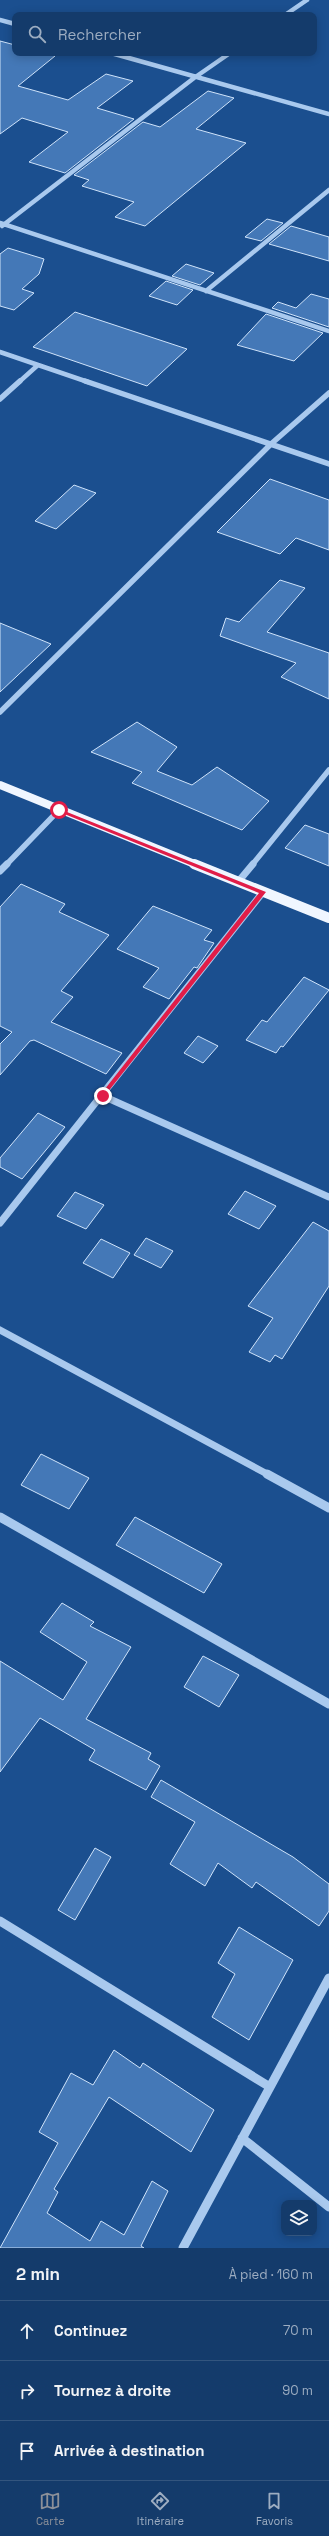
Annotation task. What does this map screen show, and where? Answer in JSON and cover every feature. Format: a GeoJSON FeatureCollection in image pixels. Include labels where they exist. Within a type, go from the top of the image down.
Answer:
{"type":"FeatureCollection","features":[{"type":"Feature","properties":{"kind":"main road"},"geometry":{"type":"LineString","coordinates":[[0,785],[329,918]]}},
{"type":"Feature","properties":{"kind":"street"},"geometry":{"type":"LineString","coordinates":[[289,12],[307,0]]}},
{"type":"Feature","properties":{"kind":"street"},"geometry":{"type":"LineString","coordinates":[[0,20],[12,23]]}},
{"type":"Feature","properties":{"kind":"street"},"geometry":{"type":"LineString","coordinates":[[121,56],[194,78],[329,114]]}},
{"type":"Feature","properties":{"kind":"street"},"geometry":{"type":"LineString","coordinates":[[1,225],[194,78],[226,56]]}},
{"type":"Feature","properties":{"kind":"street"},"geometry":{"type":"LineString","coordinates":[[206,291],[329,190]]}},
{"type":"Feature","properties":{"kind":"street"},"geometry":{"type":"LineString","coordinates":[[1,225],[329,331]]}},
{"type":"Feature","properties":{"kind":"street"},"geometry":{"type":"LineString","coordinates":[[0,352],[329,464]]}},
{"type":"Feature","properties":{"kind":"street"},"geometry":{"type":"LineString","coordinates":[[0,399],[38,365]]}},
{"type":"Feature","properties":{"kind":"street"},"geometry":{"type":"LineString","coordinates":[[0,712],[271,444],[329,393]]}},
{"type":"Feature","properties":{"kind":"street"},"geometry":{"type":"LineString","coordinates":[[238,882],[329,770]]}},
{"type":"Feature","properties":{"kind":"street"},"geometry":{"type":"LineString","coordinates":[[0,871],[59,810]]}},
{"type":"Feature","properties":{"kind":"street"},"geometry":{"type":"LineString","coordinates":[[0,1223],[103,1096],[263,892]]}},
{"type":"Feature","properties":{"kind":"street"},"geometry":{"type":"LineString","coordinates":[[103,1096],[329,1197]]}},
{"type":"Feature","properties":{"kind":"street"},"geometry":{"type":"LineString","coordinates":[[0,1330],[329,1508]]}},
{"type":"Feature","properties":{"kind":"street"},"geometry":{"type":"LineString","coordinates":[[0,1517],[329,1704]]}},
{"type":"Feature","properties":{"kind":"street"},"geometry":{"type":"LineString","coordinates":[[0,1921],[270,2087]]}},
{"type":"Feature","properties":{"kind":"street"},"geometry":{"type":"LineString","coordinates":[[183,2248],[329,1978]]}},
{"type":"Feature","properties":{"kind":"street"},"geometry":{"type":"LineString","coordinates":[[242,2138],[329,2207]]}},
{"type":"Feature","properties":{"kind":"building"},"geometry":{"type":"Polygon","coordinates":[[[0,41],[12,44],[12,56],[55,56],[18,86],[68,100],[106,74],[133,81],[97,108],[134,119],[65,173],[29,162],[68,132],[22,118],[0,134],[0,41]]]}},
{"type":"Feature","properties":{"kind":"building"},"geometry":{"type":"Polygon","coordinates":[[[208,91],[234,98],[196,129],[246,143],[145,226],[115,217],[134,202],[82,186],[89,180],[74,175],[143,122],[160,127],[208,91]]]}},
{"type":"Feature","properties":{"kind":"building"},"geometry":{"type":"Polygon","coordinates":[[[267,219],[283,223],[261,241],[245,237],[267,219]]]}},
{"type":"Feature","properties":{"kind":"building"},"geometry":{"type":"Polygon","coordinates":[[[291,226],[329,237],[329,261],[269,244],[291,226]]]}},
{"type":"Feature","properties":{"kind":"building"},"geometry":{"type":"Polygon","coordinates":[[[8,248],[44,259],[39,274],[22,289],[34,293],[14,310],[0,306],[0,254],[8,248]]]}},
{"type":"Feature","properties":{"kind":"building"},"geometry":{"type":"Polygon","coordinates":[[[186,264],[214,273],[200,285],[172,276],[186,264]]]}},
{"type":"Feature","properties":{"kind":"building"},"geometry":{"type":"Polygon","coordinates":[[[166,281],[193,290],[177,305],[149,296],[166,281]]]}},
{"type":"Feature","properties":{"kind":"building"},"geometry":{"type":"Polygon","coordinates":[[[311,294],[329,299],[329,327],[272,308],[278,302],[296,308],[311,294]]]}},
{"type":"Feature","properties":{"kind":"building"},"geometry":{"type":"Polygon","coordinates":[[[75,312],[187,349],[147,386],[33,347],[75,312]]]}},
{"type":"Feature","properties":{"kind":"building"},"geometry":{"type":"Polygon","coordinates":[[[266,314],[323,333],[294,361],[237,345],[266,314]]]}},
{"type":"Feature","properties":{"kind":"building"},"geometry":{"type":"Polygon","coordinates":[[[270,479],[329,500],[329,550],[296,538],[280,554],[217,532],[270,479]]]}},
{"type":"Feature","properties":{"kind":"building"},"geometry":{"type":"Polygon","coordinates":[[[74,485],[96,493],[56,529],[35,521],[74,485]]]}},
{"type":"Feature","properties":{"kind":"building"},"geometry":{"type":"Polygon","coordinates":[[[280,580],[305,588],[267,632],[329,653],[329,699],[281,677],[296,663],[220,636],[226,618],[239,622],[280,580]]]}},
{"type":"Feature","properties":{"kind":"building"},"geometry":{"type":"Polygon","coordinates":[[[0,623],[51,644],[0,692],[0,623]]]}},
{"type":"Feature","properties":{"kind":"building"},"geometry":{"type":"Polygon","coordinates":[[[137,722],[177,747],[157,771],[192,785],[217,767],[269,801],[242,830],[132,783],[142,772],[91,752],[137,722]]]}},
{"type":"Feature","properties":{"kind":"building"},"geometry":{"type":"Polygon","coordinates":[[[305,825],[329,834],[329,866],[285,848],[305,825]]]}},
{"type":"Feature","properties":{"kind":"building"},"geometry":{"type":"Polygon","coordinates":[[[21,884],[65,904],[59,912],[109,935],[61,991],[73,997],[51,1022],[122,1053],[106,1074],[34,1040],[30,1041],[0,1075],[0,1044],[12,1032],[0,1026],[0,907],[21,884]]]}},
{"type":"Feature","properties":{"kind":"building"},"geometry":{"type":"Polygon","coordinates":[[[153,906],[212,930],[204,940],[214,943],[197,968],[194,967],[169,999],[143,987],[159,968],[117,949],[153,906]]]}},
{"type":"Feature","properties":{"kind":"building"},"geometry":{"type":"Polygon","coordinates":[[[304,977],[329,990],[283,1047],[281,1046],[276,1053],[246,1040],[262,1020],[267,1022],[304,977]]]}},
{"type":"Feature","properties":{"kind":"building"},"geometry":{"type":"Polygon","coordinates":[[[198,1036],[218,1046],[203,1063],[184,1053],[198,1036]]]}},
{"type":"Feature","properties":{"kind":"building"},"geometry":{"type":"Polygon","coordinates":[[[38,1113],[65,1127],[22,1179],[0,1167],[0,1158],[38,1113]]]}},
{"type":"Feature","properties":{"kind":"building"},"geometry":{"type":"Polygon","coordinates":[[[245,1191],[276,1206],[259,1229],[228,1214],[245,1191]]]}},
{"type":"Feature","properties":{"kind":"building"},"geometry":{"type":"Polygon","coordinates":[[[75,1192],[104,1205],[86,1229],[57,1216],[75,1192]]]}},
{"type":"Feature","properties":{"kind":"building"},"geometry":{"type":"Polygon","coordinates":[[[313,1222],[329,1231],[329,1286],[282,1359],[275,1355],[270,1362],[249,1352],[273,1318],[248,1306],[313,1222]]]}},
{"type":"Feature","properties":{"kind":"building"},"geometry":{"type":"Polygon","coordinates":[[[146,1238],[173,1251],[161,1268],[134,1255],[146,1238]]]}},
{"type":"Feature","properties":{"kind":"building"},"geometry":{"type":"Polygon","coordinates":[[[101,1239],[130,1253],[113,1278],[83,1263],[101,1239]]]}},
{"type":"Feature","properties":{"kind":"building"},"geometry":{"type":"Polygon","coordinates":[[[41,1454],[89,1478],[69,1509],[21,1485],[41,1454]]]}},
{"type":"Feature","properties":{"kind":"building"},"geometry":{"type":"Polygon","coordinates":[[[135,1517],[222,1564],[204,1593],[116,1545],[135,1517]]]}},
{"type":"Feature","properties":{"kind":"building"},"geometry":{"type":"Polygon","coordinates":[[[62,1603],[94,1622],[90,1626],[131,1647],[86,1719],[151,1753],[148,1759],[160,1766],[146,1790],[89,1760],[95,1750],[40,1718],[0,1772],[0,1661],[63,1700],[87,1662],[40,1632],[62,1603]]]}},
{"type":"Feature","properties":{"kind":"building"},"geometry":{"type":"Polygon","coordinates":[[[203,1656],[239,1675],[219,1707],[184,1687],[203,1656]]]}},
{"type":"Feature","properties":{"kind":"building"},"geometry":{"type":"Polygon","coordinates":[[[161,1780],[293,1857],[329,1884],[329,1911],[319,1926],[256,1882],[252,1888],[218,1863],[205,1886],[170,1864],[195,1822],[151,1797],[161,1780]]]}},
{"type":"Feature","properties":{"kind":"building"},"geometry":{"type":"Polygon","coordinates":[[[95,1848],[111,1857],[75,1920],[58,1910],[95,1848]]]}},
{"type":"Feature","properties":{"kind":"building"},"geometry":{"type":"Polygon","coordinates":[[[239,1927],[293,1960],[249,2040],[212,2017],[235,1974],[218,1963],[239,1927]]]}},
{"type":"Feature","properties":{"kind":"building"},"geometry":{"type":"Polygon","coordinates":[[[114,2050],[140,2068],[143,2063],[214,2110],[191,2152],[109,2097],[54,2189],[58,2192],[47,2213],[90,2241],[101,2221],[124,2235],[152,2181],[168,2191],[141,2246],[144,2248],[0,2248],[58,2143],[39,2132],[71,2073],[93,2085],[114,2050]]]}},
{"type":"Feature","properties":{"kind":"route"},"geometry":{"type":"LineString","coordinates":[[59,810],[263,892],[103,1096]]}}]}
